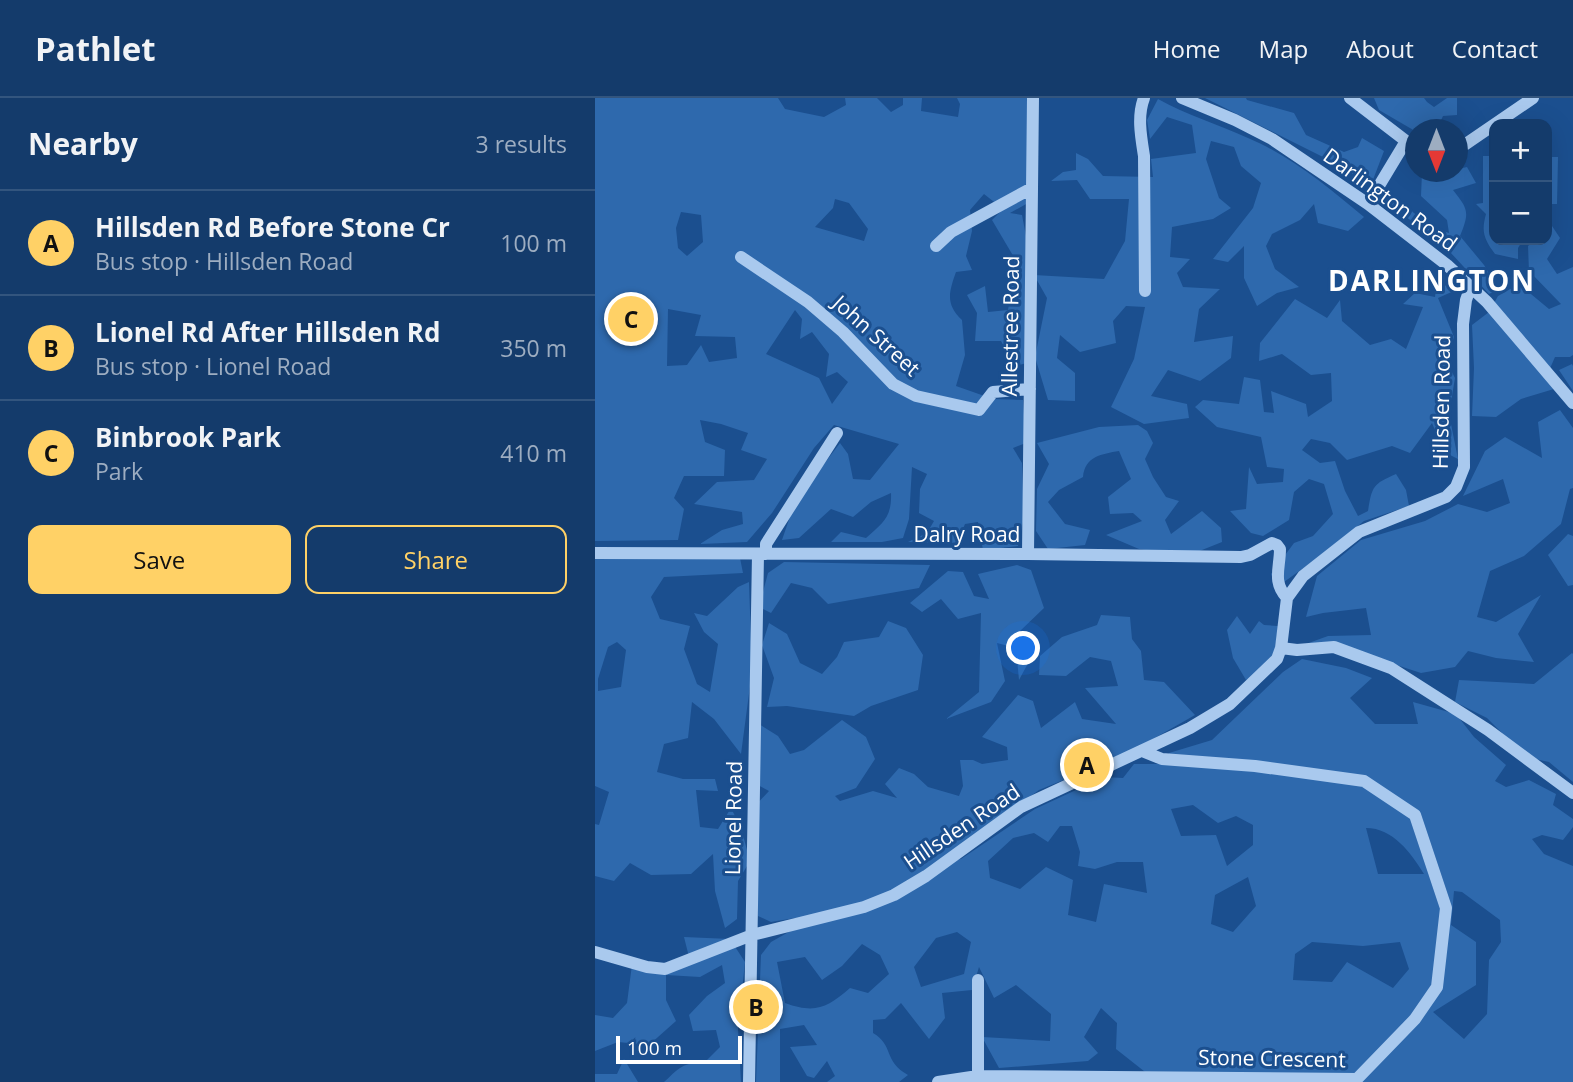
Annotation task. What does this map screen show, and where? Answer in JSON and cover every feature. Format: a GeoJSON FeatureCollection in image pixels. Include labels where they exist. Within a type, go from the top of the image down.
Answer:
{"type":"FeatureCollection","features":[{"type":"Feature","properties":{"kind":"street","name":"Allestree Road"},"geometry":{"type":"LineString","coordinates":[[1028,554],[1033,98]]}},
{"type":"Feature","properties":{"kind":"street"},"geometry":{"type":"LineString","coordinates":[[1144,98],[1140,135],[1144,156],[1145,291]]}},
{"type":"Feature","properties":{"kind":"street","name":"Darlington Road"},"geometry":{"type":"LineString","coordinates":[[1182,98],[1272,139],[1368,204],[1447,265],[1487,302],[1573,403]]}},
{"type":"Feature","properties":{"kind":"street"},"geometry":{"type":"LineString","coordinates":[[1350,98],[1405,139]]}},
{"type":"Feature","properties":{"kind":"street"},"geometry":{"type":"LineString","coordinates":[[1468,143],[1533,98]]}},
{"type":"Feature","properties":{"kind":"street"},"geometry":{"type":"LineString","coordinates":[[1368,204],[1405,152]]}},
{"type":"Feature","properties":{"kind":"street"},"geometry":{"type":"LineString","coordinates":[[936,246],[951,232],[1032,188]]}},
{"type":"Feature","properties":{"kind":"street","name":"John Street"},"geometry":{"type":"LineString","coordinates":[[741,257],[808,302],[843,332],[893,384],[916,396],[979,410],[993,392],[1030,389]]}},
{"type":"Feature","properties":{"kind":"street","name":"Hillsden Road"},"geometry":{"type":"LineString","coordinates":[[595,952],[647,967],[665,969],[751,935],[864,907],[894,895],[926,876],[1021,807],[1190,728],[1230,704],[1277,659],[1281,648],[1287,598],[1293,587],[1315,565],[1359,532],[1446,498],[1456,487],[1464,467],[1463,324],[1471,286]]}},
{"type":"Feature","properties":{"kind":"street"},"geometry":{"type":"LineString","coordinates":[[762,554],[837,433]]}},
{"type":"Feature","properties":{"kind":"street","name":"Dalry Road"},"geometry":{"type":"LineString","coordinates":[[595,553],[1241,557],[1250,555],[1267,544],[1275,543],[1280,555],[1277,582],[1287,598]]}},
{"type":"Feature","properties":{"kind":"street","name":"Lionel Road"},"geometry":{"type":"LineString","coordinates":[[749,1082],[762,554]]}},
{"type":"Feature","properties":{"kind":"street"},"geometry":{"type":"LineString","coordinates":[[1281,648],[1297,650],[1334,647],[1391,668],[1488,730],[1573,793]]}},
{"type":"Feature","properties":{"kind":"street","name":"Stone Crescent"},"geometry":{"type":"LineString","coordinates":[[938,1082],[978,1076],[1357,1079],[1415,1019],[1437,987],[1445,908],[1415,816],[1364,781],[1255,766],[1162,759],[1142,751]]}},
{"type":"Feature","properties":{"kind":"street"},"geometry":{"type":"LineString","coordinates":[[978,980],[978,1076]]}},
{"type":"Feature","properties":{"kind":"shaded area"},"geometry":{"type":"Polygon","coordinates":[[[595,98],[778,98],[785,109],[824,117],[846,105],[845,98],[877,98],[891,112],[903,105],[903,98],[922,98],[921,111],[958,117],[960,104],[957,98],[1032,98],[1028,203],[1010,213],[1022,215],[1027,241],[1027,363],[1015,366],[1001,341],[975,341],[977,313],[967,295],[985,286],[988,312],[1008,310],[1015,259],[992,220],[1003,209],[984,194],[970,210],[972,231],[966,256],[972,270],[956,272],[950,298],[953,309],[962,320],[965,355],[956,386],[993,399],[1023,400],[1026,443],[1013,448],[1022,463],[1024,517],[1018,546],[983,550],[978,522],[965,524],[957,543],[908,542],[927,533],[934,521],[919,513],[920,489],[927,474],[912,467],[909,519],[903,538],[882,542],[831,542],[841,532],[866,538],[888,514],[891,493],[871,502],[853,517],[831,509],[799,538],[782,540],[795,502],[840,443],[848,454],[853,479],[870,480],[899,444],[834,425],[814,448],[772,513],[747,542],[700,544],[722,530],[743,524],[742,512],[694,504],[717,482],[754,480],[767,459],[741,450],[748,433],[700,420],[705,442],[725,450],[724,476],[684,476],[674,498],[684,509],[678,540],[595,541],[595,98]],[[835,199],[833,208],[815,227],[864,241],[868,229],[849,203],[835,199]],[[681,212],[676,228],[678,248],[687,256],[703,242],[701,215],[681,212]],[[668,309],[667,366],[687,365],[701,345],[709,362],[737,358],[735,337],[695,336],[701,315],[668,309]],[[795,310],[766,354],[819,378],[832,404],[848,382],[837,372],[826,377],[829,354],[812,332],[800,339],[802,319],[795,310]]]}},
{"type":"Feature","properties":{"kind":"shaded area"},"geometry":{"type":"Polygon","coordinates":[[[1205,98],[1246,98],[1294,113],[1306,135],[1344,152],[1358,147],[1362,138],[1384,151],[1371,185],[1329,160],[1205,98]]]}},
{"type":"Feature","properties":{"kind":"shaded area"},"geometry":{"type":"Polygon","coordinates":[[[1374,98],[1424,98],[1434,107],[1447,98],[1457,98],[1457,115],[1443,116],[1442,119],[1405,119],[1405,125],[1379,110],[1374,98]]]}},
{"type":"Feature","properties":{"kind":"shaded area"},"geometry":{"type":"Polygon","coordinates":[[[1158,99],[1264,145],[1294,163],[1364,217],[1348,231],[1318,223],[1314,204],[1300,220],[1272,234],[1266,246],[1275,269],[1299,287],[1277,293],[1257,306],[1244,278],[1244,246],[1228,262],[1213,259],[1253,208],[1261,183],[1241,166],[1234,147],[1211,141],[1206,159],[1219,198],[1231,208],[1213,219],[1172,227],[1170,257],[1190,259],[1177,273],[1183,287],[1220,289],[1199,309],[1194,342],[1233,336],[1231,358],[1200,381],[1168,370],[1151,396],[1187,404],[1189,418],[1144,424],[1111,407],[1134,359],[1145,307],[1126,306],[1113,321],[1116,343],[1080,352],[1060,335],[1057,358],[1075,373],[1075,401],[1048,400],[1035,357],[1047,298],[1034,275],[1104,279],[1125,241],[1129,199],[1090,199],[1077,180],[1051,181],[1063,172],[1076,170],[1076,153],[1088,159],[1103,176],[1153,177],[1151,159],[1196,153],[1192,125],[1167,117],[1150,139],[1147,120],[1158,99]]]}},
{"type":"Feature","properties":{"kind":"shaded area"},"geometry":{"type":"Polygon","coordinates":[[[1483,156],[1489,156],[1489,245],[1520,245],[1518,259],[1495,254],[1488,244],[1484,226],[1486,214],[1476,204],[1483,203],[1483,156]]]}},
{"type":"Feature","properties":{"kind":"shaded area"},"geometry":{"type":"Polygon","coordinates":[[[1552,157],[1558,157],[1557,204],[1552,204],[1552,157]]]}},
{"type":"Feature","properties":{"kind":"shaded area"},"geometry":{"type":"Polygon","coordinates":[[[1468,169],[1476,183],[1453,190],[1466,211],[1460,236],[1484,265],[1499,289],[1489,294],[1437,238],[1394,209],[1384,198],[1399,200],[1429,226],[1449,233],[1447,220],[1421,196],[1422,182],[1468,182],[1468,169]]]}},
{"type":"Feature","properties":{"kind":"shaded area"},"geometry":{"type":"Polygon","coordinates":[[[1552,226],[1560,238],[1547,259],[1557,274],[1573,267],[1573,355],[1555,357],[1548,373],[1554,389],[1521,399],[1496,417],[1472,416],[1472,325],[1489,312],[1498,296],[1519,284],[1549,309],[1561,304],[1529,271],[1528,246],[1552,245],[1552,226]]]}},
{"type":"Feature","properties":{"kind":"shaded area"},"geometry":{"type":"Polygon","coordinates":[[[1437,282],[1456,290],[1438,298],[1454,337],[1446,360],[1455,378],[1449,414],[1458,459],[1444,452],[1432,423],[1410,453],[1392,446],[1347,460],[1330,443],[1311,439],[1302,450],[1320,463],[1335,461],[1345,491],[1358,516],[1368,511],[1375,487],[1382,480],[1396,474],[1406,490],[1409,506],[1364,521],[1277,587],[1271,574],[1294,543],[1313,536],[1333,514],[1324,484],[1309,479],[1294,492],[1289,520],[1263,536],[1251,533],[1230,511],[1246,509],[1249,467],[1257,484],[1283,482],[1284,469],[1267,467],[1261,437],[1217,427],[1195,407],[1203,400],[1239,404],[1244,377],[1260,380],[1264,412],[1274,413],[1271,391],[1306,404],[1308,417],[1332,401],[1331,373],[1311,375],[1282,354],[1259,361],[1260,343],[1295,299],[1327,318],[1340,300],[1342,321],[1370,345],[1391,339],[1406,349],[1423,307],[1403,304],[1415,293],[1435,297],[1437,282]]]}},
{"type":"Feature","properties":{"kind":"shaded area"},"geometry":{"type":"Polygon","coordinates":[[[1572,364],[1573,366],[1573,391],[1559,370],[1572,364]]]}},
{"type":"Feature","properties":{"kind":"shaded area"},"geometry":{"type":"Polygon","coordinates":[[[1560,410],[1573,428],[1573,488],[1570,489],[1561,524],[1524,556],[1490,571],[1477,617],[1496,622],[1541,595],[1518,634],[1534,662],[1496,658],[1468,651],[1455,667],[1421,673],[1375,658],[1303,645],[1328,636],[1371,635],[1366,608],[1306,617],[1317,576],[1361,540],[1425,521],[1458,504],[1487,512],[1510,503],[1503,479],[1463,496],[1485,451],[1505,437],[1542,458],[1538,422],[1560,410]]]}},
{"type":"Feature","properties":{"kind":"shaded area"},"geometry":{"type":"Polygon","coordinates":[[[1138,425],[1147,431],[1153,443],[1145,459],[1153,477],[1166,497],[1179,501],[1165,520],[1171,534],[1202,511],[1221,528],[1222,542],[1187,556],[1139,549],[1106,535],[1142,521],[1133,513],[1110,514],[1108,497],[1131,479],[1119,451],[1095,457],[1087,464],[1083,477],[1059,490],[1048,502],[1065,524],[1090,530],[1085,545],[1048,549],[1036,531],[1037,489],[1049,464],[1037,443],[1099,427],[1138,425]]]}},
{"type":"Feature","properties":{"kind":"shaded area"},"geometry":{"type":"Polygon","coordinates":[[[1568,534],[1573,536],[1573,585],[1568,586],[1548,555],[1568,534]]]}},
{"type":"Feature","properties":{"kind":"shaded area"},"geometry":{"type":"Polygon","coordinates":[[[595,557],[740,558],[743,573],[664,577],[651,597],[660,619],[690,626],[684,649],[697,684],[710,692],[718,644],[704,632],[694,613],[707,616],[738,587],[749,582],[752,671],[741,754],[714,719],[692,702],[688,738],[664,744],[657,772],[683,779],[715,779],[718,791],[696,790],[700,827],[718,829],[731,808],[741,828],[750,861],[738,881],[737,919],[725,928],[715,891],[713,854],[691,874],[651,875],[630,863],[614,881],[595,876],[595,824],[599,825],[609,792],[595,786],[595,557]],[[617,642],[608,647],[598,679],[598,691],[621,687],[626,650],[617,642]]]}},
{"type":"Feature","properties":{"kind":"shaded area"},"geometry":{"type":"Polygon","coordinates":[[[784,562],[930,565],[919,588],[828,604],[812,588],[791,583],[771,613],[759,607],[768,573],[784,562]]]}},
{"type":"Feature","properties":{"kind":"shaded area"},"geometry":{"type":"Polygon","coordinates":[[[1017,565],[1031,570],[1044,608],[1019,632],[1033,654],[1019,680],[1016,648],[997,643],[1005,681],[991,702],[946,719],[979,692],[981,613],[958,619],[941,599],[922,612],[910,603],[948,571],[963,572],[974,596],[989,599],[978,574],[1017,565]]]}},
{"type":"Feature","properties":{"kind":"shaded area"},"geometry":{"type":"Polygon","coordinates":[[[1101,615],[1130,617],[1132,639],[1141,651],[1144,680],[1164,682],[1195,715],[1125,755],[1039,790],[941,862],[961,859],[1035,809],[1104,777],[1123,778],[1134,764],[1163,764],[1169,753],[1212,740],[1283,672],[1302,659],[1346,668],[1372,678],[1350,698],[1375,724],[1418,724],[1413,702],[1456,714],[1474,737],[1506,765],[1495,781],[1506,787],[1529,780],[1556,794],[1553,805],[1573,819],[1573,827],[1563,840],[1542,835],[1532,839],[1544,854],[1573,866],[1573,1082],[1116,1082],[1154,1079],[1116,1049],[1117,1023],[1101,1008],[1084,1037],[1098,1053],[1088,1061],[999,1068],[982,1037],[1050,1041],[1051,1014],[1016,985],[994,998],[979,967],[972,990],[942,993],[945,1018],[929,1039],[901,1003],[885,1019],[873,1020],[873,1033],[884,1043],[891,1059],[900,1070],[908,1075],[899,1082],[827,1082],[835,1076],[827,1061],[814,1078],[807,1076],[790,1047],[817,1045],[804,1025],[780,1029],[780,1082],[756,1082],[761,955],[771,942],[794,929],[795,918],[771,922],[758,916],[754,807],[769,791],[756,784],[759,724],[778,736],[790,754],[804,750],[842,720],[866,737],[875,759],[856,788],[835,796],[840,801],[873,791],[897,798],[885,784],[899,768],[914,774],[928,787],[959,796],[963,786],[960,760],[973,760],[982,764],[1008,760],[1007,747],[982,737],[1018,695],[1033,701],[1041,728],[1075,702],[1082,719],[1116,724],[1085,688],[1118,686],[1111,661],[1090,657],[1066,676],[1039,675],[1040,656],[1062,637],[1097,625],[1101,615]],[[1193,805],[1171,809],[1181,836],[1216,835],[1227,866],[1253,845],[1253,825],[1236,816],[1218,823],[1193,805]],[[1060,826],[1048,842],[1034,833],[1013,838],[988,861],[990,878],[1020,889],[1046,867],[1073,880],[1068,915],[1096,922],[1104,884],[1147,893],[1143,862],[1117,862],[1095,869],[1078,866],[1080,852],[1072,826],[1060,826]],[[1366,828],[1378,874],[1424,874],[1407,850],[1393,837],[1376,829],[1366,828]],[[1248,877],[1215,895],[1211,924],[1233,932],[1256,906],[1248,877]],[[1454,891],[1451,925],[1476,942],[1476,985],[1433,1012],[1464,1039],[1487,1014],[1489,960],[1501,942],[1500,920],[1462,892],[1454,891]],[[957,932],[936,938],[914,967],[921,987],[964,974],[971,942],[957,932]],[[1312,942],[1295,954],[1293,980],[1332,982],[1347,962],[1393,988],[1409,969],[1400,942],[1363,946],[1312,942]],[[862,944],[842,966],[822,980],[805,957],[777,962],[785,1003],[805,1008],[827,1004],[850,988],[868,993],[889,974],[880,955],[862,944]]]}},
{"type":"Feature","properties":{"kind":"shaded area"},"geometry":{"type":"Polygon","coordinates":[[[1237,616],[1250,634],[1259,621],[1264,625],[1278,626],[1273,664],[1246,680],[1233,658],[1227,630],[1237,616]]]}},
{"type":"Feature","properties":{"kind":"shaded area"},"geometry":{"type":"Polygon","coordinates":[[[888,621],[906,628],[923,655],[918,690],[871,706],[854,716],[787,706],[767,707],[774,678],[762,645],[769,623],[787,634],[800,663],[822,674],[837,657],[844,642],[879,637],[888,621]]]}},
{"type":"Feature","properties":{"kind":"shaded area"},"geometry":{"type":"Polygon","coordinates":[[[1572,653],[1573,782],[1549,762],[1526,757],[1487,718],[1455,702],[1459,680],[1534,684],[1572,653]]]}},
{"type":"Feature","properties":{"kind":"shaded area"},"geometry":{"type":"Polygon","coordinates":[[[684,937],[730,939],[745,962],[738,1029],[741,1082],[664,1082],[686,1065],[704,1063],[720,1047],[716,1030],[693,1031],[689,1015],[707,996],[725,983],[722,965],[700,977],[666,975],[666,1000],[676,1021],[649,1045],[618,1042],[595,1051],[595,1015],[613,1018],[627,1003],[633,957],[660,972],[690,961],[684,937]]]}},
{"type":"Feature","properties":{"kind":"shaded area"},"geometry":{"type":"Polygon","coordinates":[[[624,1059],[638,1082],[595,1082],[595,1074],[617,1074],[624,1059]]]}},
{"type":"Feature","properties":{"kind":"place","name":"Binbrook Park"},"geometry":{"type":"Point","coordinates":[631,319]}},
{"type":"Feature","properties":{"kind":"place","name":"Hillsden Rd Before Stone Cr"},"geometry":{"type":"Point","coordinates":[1087,765]}},
{"type":"Feature","properties":{"kind":"place","name":"Lionel Rd After Hillsden Rd"},"geometry":{"type":"Point","coordinates":[756,1007]}},
{"type":"Feature","properties":{"kind":"district","name":"DARLINGTON"},"geometry":{"type":"Point","coordinates":[1432,281]}}]}
